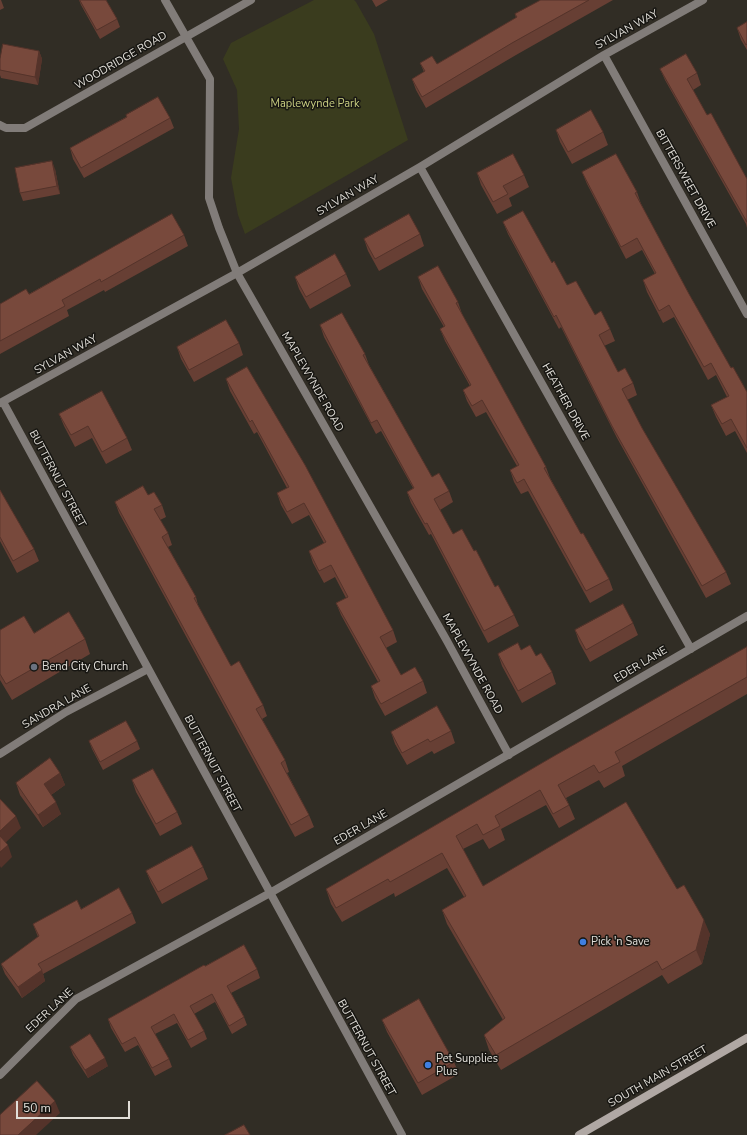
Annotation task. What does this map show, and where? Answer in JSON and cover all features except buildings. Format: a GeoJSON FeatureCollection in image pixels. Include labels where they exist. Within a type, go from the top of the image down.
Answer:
{"type":"FeatureCollection","features":[{"type":"Feature","properties":{"kind":"main road","name":"SOUTH MAIN STREET"},"geometry":{"type":"LineString","coordinates":[[579,1135],[747,1038]]}},
{"type":"Feature","properties":{"kind":"street","name":"MAPLEWYNDE ROAD"},"geometry":{"type":"LineString","coordinates":[[165,0],[210,78],[210,198],[218,228],[237,273],[447,641],[509,755]]}},
{"type":"Feature","properties":{"kind":"street","name":"WOODRIDGE ROAD"},"geometry":{"type":"LineString","coordinates":[[0,125],[6,128],[25,128],[251,0]]}},
{"type":"Feature","properties":{"kind":"street","name":"SYLVAN WAY"},"geometry":{"type":"LineString","coordinates":[[2,403],[237,273],[420,167],[604,55],[703,0]]}},
{"type":"Feature","properties":{"kind":"street","name":"BITTERSWEET DRIVE"},"geometry":{"type":"LineString","coordinates":[[604,55],[747,314]]}},
{"type":"Feature","properties":{"kind":"street","name":"HEATHER DRIVE"},"geometry":{"type":"LineString","coordinates":[[420,167],[690,649]]}},
{"type":"Feature","properties":{"kind":"street","name":"BUTTERNUT STREET"},"geometry":{"type":"LineString","coordinates":[[2,403],[402,1135]]}},
{"type":"Feature","properties":{"kind":"street","name":"EDER LANE"},"geometry":{"type":"LineString","coordinates":[[0,1075],[76,999],[270,893],[747,616]]}},
{"type":"Feature","properties":{"kind":"street","name":"SANDRA LANE"},"geometry":{"type":"LineString","coordinates":[[0,754],[66,712],[148,669]]}},
{"type":"Feature","properties":{"kind":"green space","name":"Maplewynde Park"},"geometry":{"type":"Polygon","coordinates":[[[314,0],[354,0],[356,2],[374,34],[408,140],[245,234],[238,215],[231,178],[239,129],[237,90],[223,59],[231,43],[314,0]]]}},
{"type":"Feature","properties":{"kind":"place","name":"Bend City Church"},"geometry":{"type":"Point","coordinates":[34,667]}},
{"type":"Feature","properties":{"kind":"place","name":"Pick 'n Save"},"geometry":{"type":"Point","coordinates":[583,942]}},
{"type":"Feature","properties":{"kind":"place","name":"Pet Supplies Plus"},"geometry":{"type":"Point","coordinates":[428,1065]}}]}
